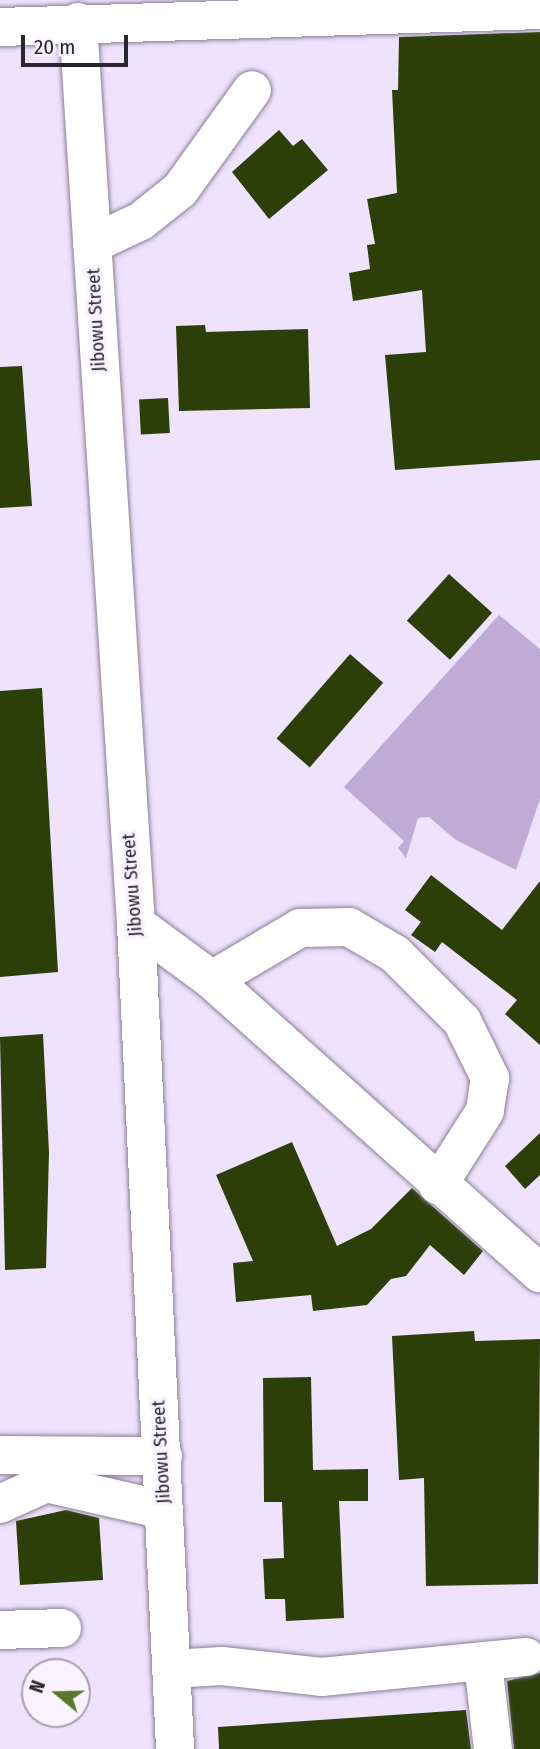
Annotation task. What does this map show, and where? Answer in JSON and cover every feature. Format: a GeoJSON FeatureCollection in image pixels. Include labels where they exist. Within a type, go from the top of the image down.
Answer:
{"type":"FeatureCollection","features":[{"type":"Feature","properties":{"kind":"street"},"geometry":{"type":"LineString","coordinates":[[0,27],[78,22],[540,10]]}},
{"type":"Feature","properties":{"kind":"street","name":"Jibowu Street"},"geometry":{"type":"LineString","coordinates":[[78,22],[136,924],[142,1139],[163,1456],[175,1749]]}},
{"type":"Feature","properties":{"kind":"street"},"geometry":{"type":"LineString","coordinates":[[92,244],[141,220],[180,190],[252,90]]}},
{"type":"Feature","properties":{"kind":"street"},"geometry":{"type":"LineString","coordinates":[[136,924],[212,980],[438,1185],[540,1273]]}},
{"type":"Feature","properties":{"kind":"street"},"geometry":{"type":"LineString","coordinates":[[212,980],[300,928],[349,927],[395,954],[462,1021],[490,1078],[485,1111],[438,1185]]}},
{"type":"Feature","properties":{"kind":"street"},"geometry":{"type":"LineString","coordinates":[[0,1455],[163,1456]]}},
{"type":"Feature","properties":{"kind":"street"},"geometry":{"type":"LineString","coordinates":[[0,1504],[46,1483],[164,1510]]}},
{"type":"Feature","properties":{"kind":"street"},"geometry":{"type":"LineString","coordinates":[[0,1630],[62,1628]]}},
{"type":"Feature","properties":{"kind":"street"},"geometry":{"type":"LineString","coordinates":[[171,1670],[222,1666],[321,1677],[526,1657]]}},
{"type":"Feature","properties":{"kind":"street"},"geometry":{"type":"LineString","coordinates":[[483,1663],[493,1749]]}},
{"type":"Feature","properties":{"kind":"shaded area"},"geometry":{"type":"Polygon","coordinates":[[[499,615],[540,649],[540,799],[516,870],[456,840],[429,817],[418,818],[406,858],[398,848],[404,841],[344,787],[499,615]]]}},
{"type":"Feature","properties":{"kind":"building"},"geometry":{"type":"Polygon","coordinates":[[[540,32],[540,460],[395,470],[385,355],[426,352],[422,290],[353,301],[349,273],[370,269],[367,245],[375,244],[367,199],[397,193],[392,90],[398,90],[399,37],[540,32]]]}},
{"type":"Feature","properties":{"kind":"building"},"geometry":{"type":"Polygon","coordinates":[[[279,130],[293,146],[302,139],[328,170],[269,219],[232,172],[279,130]]]}},
{"type":"Feature","properties":{"kind":"building"},"geometry":{"type":"Polygon","coordinates":[[[205,325],[206,332],[308,329],[310,408],[179,411],[176,326],[205,325]]]}},
{"type":"Feature","properties":{"kind":"building"},"geometry":{"type":"Polygon","coordinates":[[[22,366],[32,506],[0,508],[0,367],[22,366]]]}},
{"type":"Feature","properties":{"kind":"building"},"geometry":{"type":"Polygon","coordinates":[[[168,398],[170,433],[141,434],[139,400],[168,398]]]}},
{"type":"Feature","properties":{"kind":"building"},"geometry":{"type":"Polygon","coordinates":[[[449,574],[492,613],[450,660],[407,621],[449,574]]]}},
{"type":"Feature","properties":{"kind":"building"},"geometry":{"type":"Polygon","coordinates":[[[350,654],[383,683],[310,767],[277,739],[350,654]]]}},
{"type":"Feature","properties":{"kind":"building"},"geometry":{"type":"Polygon","coordinates":[[[42,688],[58,972],[0,977],[0,691],[42,688]]]}},
{"type":"Feature","properties":{"kind":"building"},"geometry":{"type":"Polygon","coordinates":[[[431,875],[502,930],[540,881],[540,1045],[505,1014],[517,1000],[442,942],[435,952],[411,935],[421,922],[405,910],[431,875]]]}},
{"type":"Feature","properties":{"kind":"building"},"geometry":{"type":"Polygon","coordinates":[[[43,1034],[49,1152],[46,1268],[5,1270],[0,1037],[43,1034]]]}},
{"type":"Feature","properties":{"kind":"building"},"geometry":{"type":"Polygon","coordinates":[[[540,1133],[540,1175],[525,1189],[505,1166],[540,1133]]]}},
{"type":"Feature","properties":{"kind":"building"},"geometry":{"type":"Polygon","coordinates":[[[292,1142],[337,1246],[371,1229],[412,1188],[483,1251],[464,1275],[430,1245],[406,1276],[391,1279],[367,1305],[313,1311],[311,1295],[236,1302],[233,1263],[253,1261],[216,1175],[292,1142]]]}},
{"type":"Feature","properties":{"kind":"building"},"geometry":{"type":"Polygon","coordinates":[[[474,1331],[475,1341],[540,1339],[538,1584],[426,1586],[424,1478],[399,1480],[392,1336],[474,1331]]]}},
{"type":"Feature","properties":{"kind":"building"},"geometry":{"type":"Polygon","coordinates":[[[311,1377],[313,1470],[368,1469],[368,1501],[339,1501],[344,1618],[286,1621],[285,1599],[265,1599],[263,1559],[284,1558],[282,1502],[264,1502],[263,1378],[311,1377]]]}},
{"type":"Feature","properties":{"kind":"building"},"geometry":{"type":"Polygon","coordinates":[[[66,1510],[99,1518],[103,1580],[20,1585],[16,1521],[66,1510]]]}},
{"type":"Feature","properties":{"kind":"building"},"geometry":{"type":"Polygon","coordinates":[[[540,1673],[540,1749],[514,1749],[507,1681],[540,1673]]]}},
{"type":"Feature","properties":{"kind":"building"},"geometry":{"type":"Polygon","coordinates":[[[466,1710],[471,1749],[219,1749],[218,1727],[466,1710]]]}}]}
